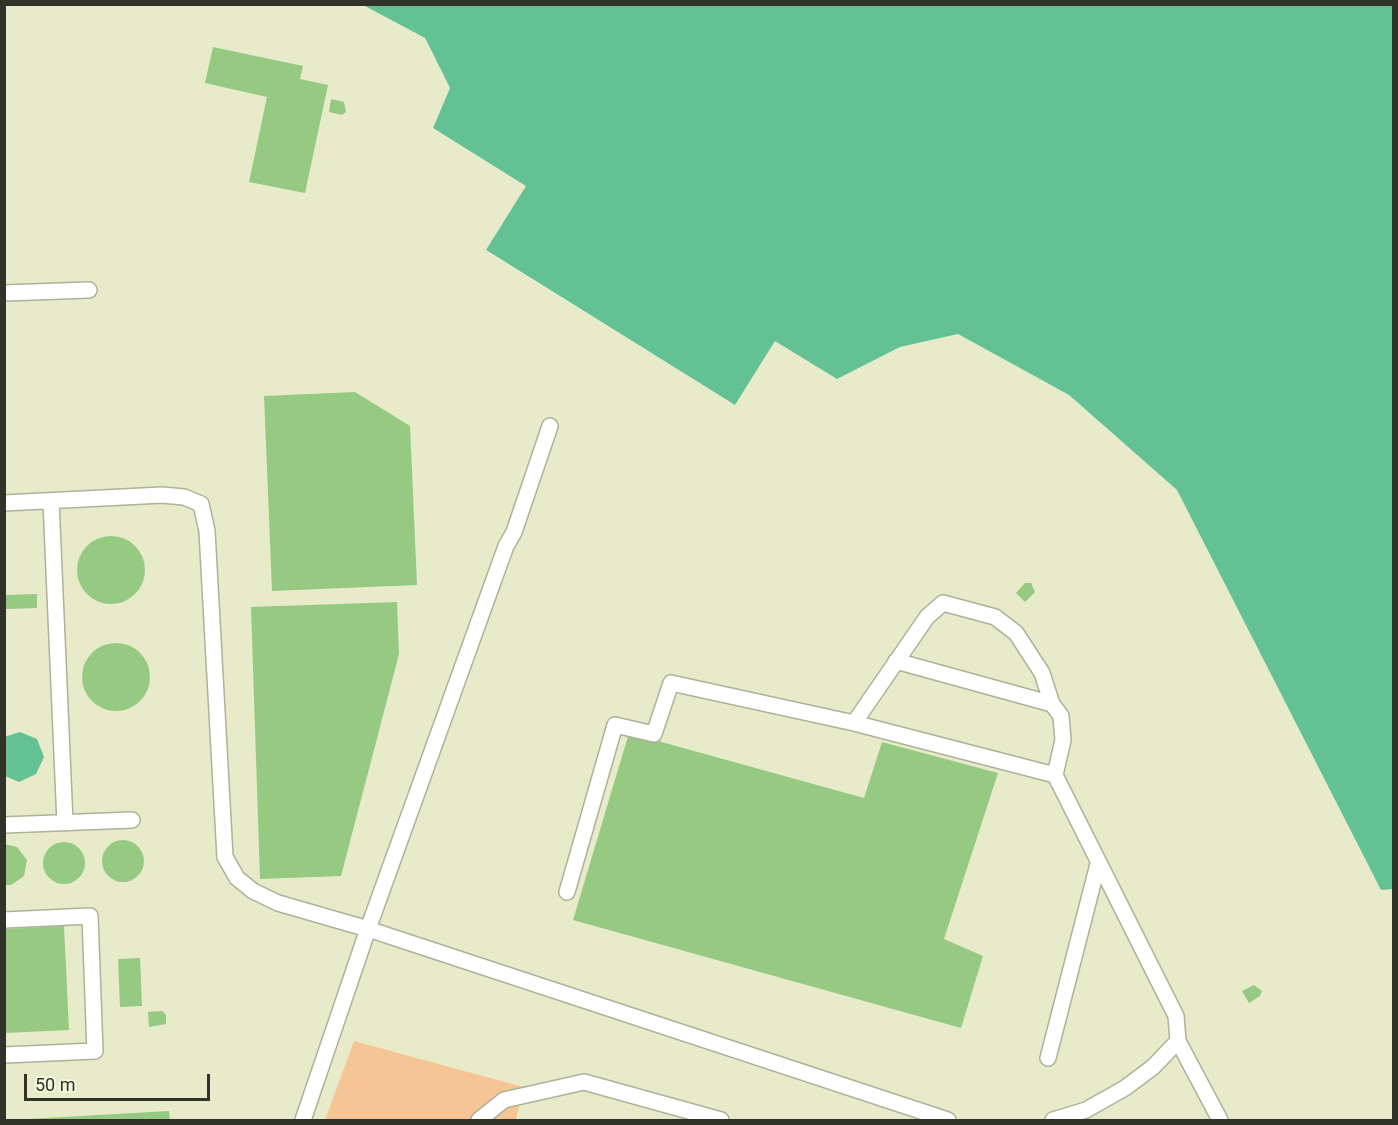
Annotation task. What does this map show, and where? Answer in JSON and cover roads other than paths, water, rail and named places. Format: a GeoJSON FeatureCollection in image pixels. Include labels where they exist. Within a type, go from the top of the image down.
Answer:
{"type":"FeatureCollection","features":[{"type":"Feature","properties":{"kind":"lane"},"geometry":{"type":"LineString","coordinates":[[4,293],[89,290]]}},
{"type":"Feature","properties":{"kind":"lane"},"geometry":{"type":"LineString","coordinates":[[303,1120],[368,929],[506,546],[514,532],[550,426]]}},
{"type":"Feature","properties":{"kind":"lane"},"geometry":{"type":"LineString","coordinates":[[4,503],[162,495],[184,497],[201,504],[207,531],[225,857],[237,878],[253,891],[278,903],[368,929],[948,1120]]}},
{"type":"Feature","properties":{"kind":"lane"},"geometry":{"type":"LineString","coordinates":[[51,501],[65,823]]}},
{"type":"Feature","properties":{"kind":"lane"},"geometry":{"type":"LineString","coordinates":[[854,723],[927,617],[943,603],[995,617],[1016,633],[1042,673],[1052,704],[1061,716],[1064,740],[1055,775],[1176,1016],[1178,1041],[1220,1120]]}},
{"type":"Feature","properties":{"kind":"lane"},"geometry":{"type":"LineString","coordinates":[[896,661],[1052,704]]}},
{"type":"Feature","properties":{"kind":"lane"},"geometry":{"type":"LineString","coordinates":[[567,892],[615,725],[654,734],[671,683],[854,723],[1055,775]]}},
{"type":"Feature","properties":{"kind":"lane"},"geometry":{"type":"LineString","coordinates":[[4,825],[132,820]]}},
{"type":"Feature","properties":{"kind":"lane"},"geometry":{"type":"LineString","coordinates":[[1048,1058],[1098,864]]}},
{"type":"Feature","properties":{"kind":"lane"},"geometry":{"type":"LineString","coordinates":[[4,920],[90,916],[95,1051],[4,1055]]}},
{"type":"Feature","properties":{"kind":"lane"},"geometry":{"type":"LineString","coordinates":[[1053,1120],[1086,1110],[1125,1088],[1153,1068],[1178,1041]]}},
{"type":"Feature","properties":{"kind":"lane"},"geometry":{"type":"LineString","coordinates":[[479,1120],[504,1100],[584,1082],[721,1120]]}}]}
